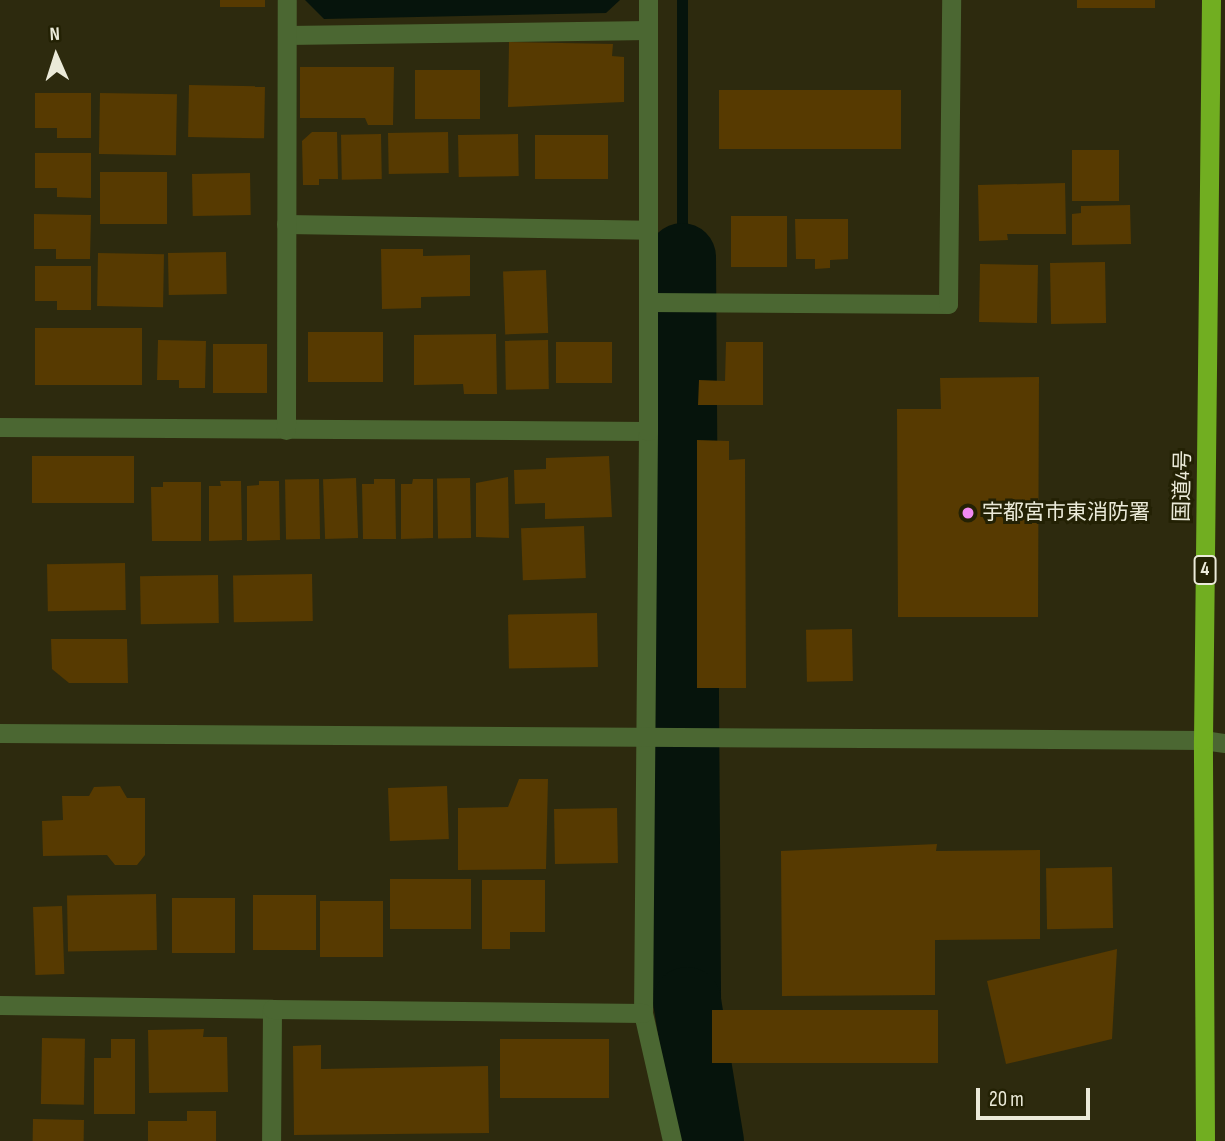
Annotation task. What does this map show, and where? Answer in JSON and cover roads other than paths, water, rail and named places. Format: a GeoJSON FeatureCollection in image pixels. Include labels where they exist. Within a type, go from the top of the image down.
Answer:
{"type":"FeatureCollection","features":[{"type":"Feature","properties":{"kind":"highway","name":"国道4号"},"geometry":{"type":"LineString","coordinates":[[1205,1141],[1203,740],[1217,182],[1211,0]]}},
{"type":"Feature","properties":{"kind":"street"},"geometry":{"type":"LineString","coordinates":[[286,430],[287,0]]}},
{"type":"Feature","properties":{"kind":"street"},"geometry":{"type":"LineString","coordinates":[[648,0],[648,431],[643,1013],[672,1141]]}},
{"type":"Feature","properties":{"kind":"street"},"geometry":{"type":"LineString","coordinates":[[648,302],[948,304],[951,0]]}},
{"type":"Feature","properties":{"kind":"street"},"geometry":{"type":"LineString","coordinates":[[287,35],[648,30]]}},
{"type":"Feature","properties":{"kind":"street"},"geometry":{"type":"LineString","coordinates":[[286,223],[648,230]]}},
{"type":"Feature","properties":{"kind":"street"},"geometry":{"type":"LineString","coordinates":[[0,427],[648,431]]}},
{"type":"Feature","properties":{"kind":"street"},"geometry":{"type":"LineString","coordinates":[[0,733],[1203,740],[1225,743]]}},
{"type":"Feature","properties":{"kind":"street"},"geometry":{"type":"LineString","coordinates":[[0,1005],[643,1013]]}},
{"type":"Feature","properties":{"kind":"street"},"geometry":{"type":"LineString","coordinates":[[271,1141],[272,1009]]}},
{"type":"Feature","properties":{"kind":"waterway"},"geometry":{"type":"LineString","coordinates":[[682,257],[687,1001],[710,1141]]}},
{"type":"Feature","properties":{"kind":"place","name":"宇都宮市東消防署"},"geometry":{"type":"Point","coordinates":[968,513]}}]}
